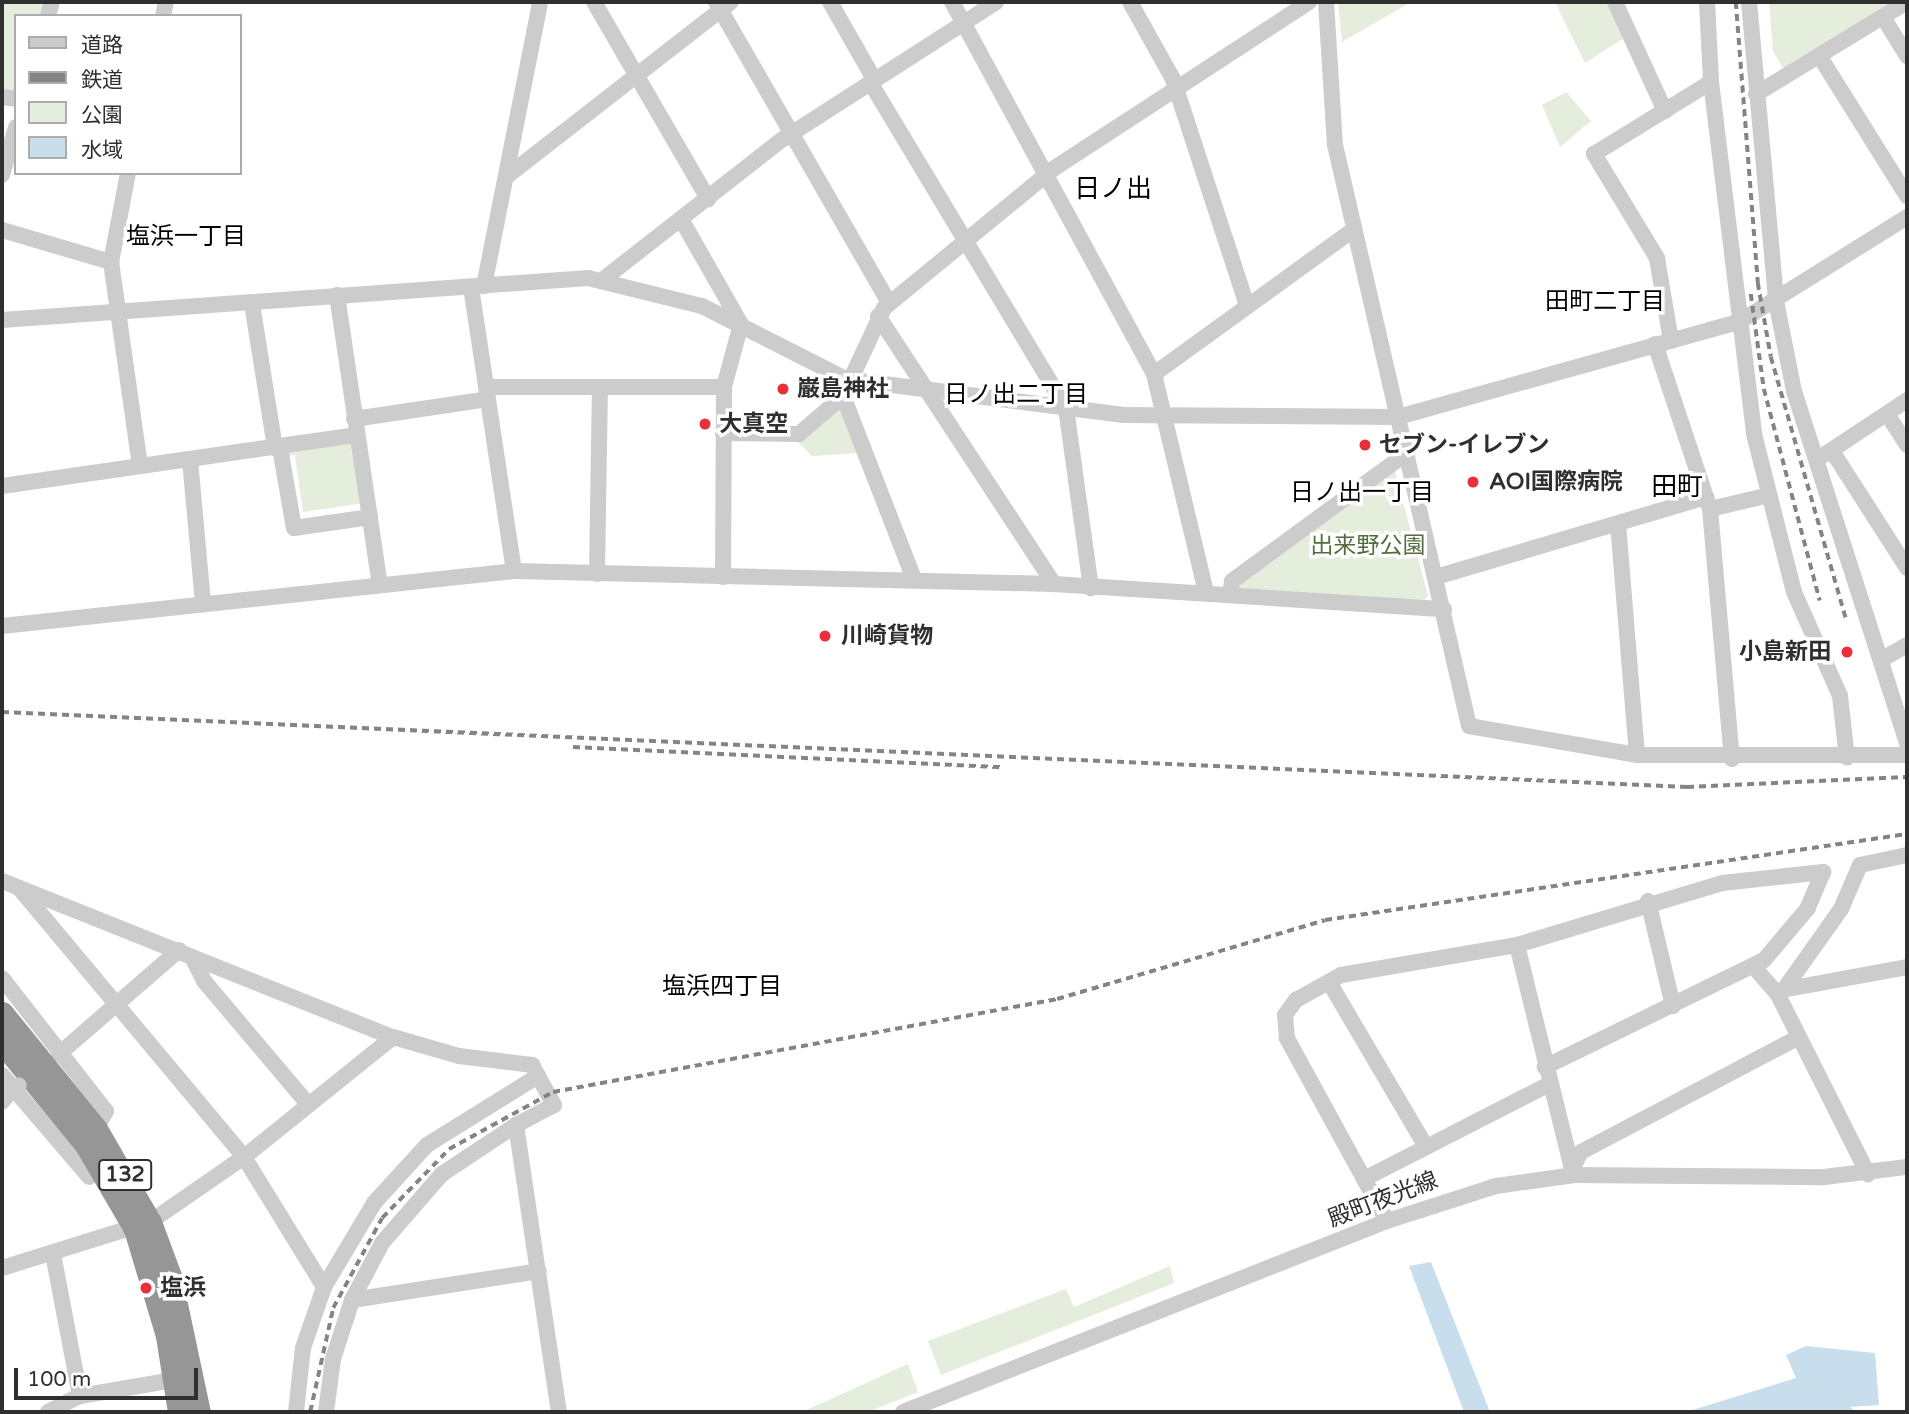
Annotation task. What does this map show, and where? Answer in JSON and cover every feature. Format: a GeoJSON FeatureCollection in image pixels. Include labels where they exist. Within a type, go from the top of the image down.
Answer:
{"type":"FeatureCollection","features":[{"type":"Feature","properties":{"kind":"highway","name":"132"},"geometry":{"type":"LineString","coordinates":[[2,1013],[13,1083]]}},
{"type":"Feature","properties":{"kind":"highway","name":"132"},"geometry":{"type":"LineString","coordinates":[[2,1042],[13,1083],[86,1145],[142,1225],[179,1412]]}},
{"type":"Feature","properties":{"kind":"highway","name":"132"},"geometry":{"type":"LineString","coordinates":[[13,1083],[96,1129],[170,1276],[199,1412]]}},
{"type":"Feature","properties":{"kind":"street"},"geometry":{"type":"LineString","coordinates":[[514,571],[487,393],[477,287],[506,177],[540,2]]}},
{"type":"Feature","properties":{"kind":"street"},"geometry":{"type":"LineString","coordinates":[[594,2],[708,198]]}},
{"type":"Feature","properties":{"kind":"street"},"geometry":{"type":"LineString","coordinates":[[830,2],[965,243],[1066,408],[1091,588]]}},
{"type":"Feature","properties":{"kind":"street"},"geometry":{"type":"LineString","coordinates":[[952,2],[1154,374],[1206,593]]}},
{"type":"Feature","properties":{"kind":"street"},"geometry":{"type":"LineString","coordinates":[[601,281],[790,134],[996,2]]}},
{"type":"Feature","properties":{"kind":"street"},"geometry":{"type":"LineString","coordinates":[[1130,2],[1176,89],[1247,306]]}},
{"type":"Feature","properties":{"kind":"street"},"geometry":{"type":"LineString","coordinates":[[723,433],[799,434],[844,388],[878,316],[889,303],[1046,174],[1309,2]]}},
{"type":"Feature","properties":{"kind":"street"},"geometry":{"type":"LineString","coordinates":[[1326,2],[1330,112],[1354,229],[1444,608],[1469,726],[1637,755],[1732,759],[1907,755]]}},
{"type":"Feature","properties":{"kind":"street"},"geometry":{"type":"LineString","coordinates":[[1615,2],[1665,111]]}},
{"type":"Feature","properties":{"kind":"street"},"geometry":{"type":"LineString","coordinates":[[1707,2],[1711,82],[1739,322],[1769,495],[1794,592],[1840,696],[1847,758]]}},
{"type":"Feature","properties":{"kind":"street"},"geometry":{"type":"LineString","coordinates":[[1749,2],[1776,301],[1814,460],[1907,744]]}},
{"type":"Feature","properties":{"kind":"street"},"geometry":{"type":"LineString","coordinates":[[1756,94],[1820,57],[1903,3]]}},
{"type":"Feature","properties":{"kind":"street"},"geometry":{"type":"LineString","coordinates":[[506,177],[637,76],[722,4],[790,134],[889,303]]}},
{"type":"Feature","properties":{"kind":"street"},"geometry":{"type":"LineString","coordinates":[[1883,18],[1907,56]]}},
{"type":"Feature","properties":{"kind":"street"},"geometry":{"type":"LineString","coordinates":[[1820,57],[1907,196]]}},
{"type":"Feature","properties":{"kind":"street"},"geometry":{"type":"LineString","coordinates":[[1711,82],[1594,154],[1657,258],[1663,342],[1708,503],[1732,759]]}},
{"type":"Feature","properties":{"kind":"street"},"geometry":{"type":"LineString","coordinates":[[2,174],[14,134]]}},
{"type":"Feature","properties":{"kind":"street"},"geometry":{"type":"LineString","coordinates":[[128,175],[111,262],[140,466]]}},
{"type":"Feature","properties":{"kind":"street"},"geometry":{"type":"LineString","coordinates":[[2,320],[117,308],[253,304],[337,295],[601,281],[690,301],[741,324],[844,388],[928,390],[1066,408],[1163,416],[1398,417],[1739,322],[1907,217]]}},
{"type":"Feature","properties":{"kind":"street"},"geometry":{"type":"LineString","coordinates":[[681,219],[741,324],[724,387],[723,577]]}},
{"type":"Feature","properties":{"kind":"street"},"geometry":{"type":"LineString","coordinates":[[1154,374],[1354,229]]}},
{"type":"Feature","properties":{"kind":"street"},"geometry":{"type":"LineString","coordinates":[[2,230],[111,262]]}},
{"type":"Feature","properties":{"kind":"street"},"geometry":{"type":"LineString","coordinates":[[337,295],[380,585]]}},
{"type":"Feature","properties":{"kind":"street"},"geometry":{"type":"LineString","coordinates":[[253,304],[294,528],[370,517]]}},
{"type":"Feature","properties":{"kind":"street"},"geometry":{"type":"LineString","coordinates":[[878,316],[1054,584]]}},
{"type":"Feature","properties":{"kind":"street"},"geometry":{"type":"LineString","coordinates":[[2,482],[278,448],[487,393],[600,387],[724,387]]}},
{"type":"Feature","properties":{"kind":"street"},"geometry":{"type":"LineString","coordinates":[[597,574],[600,387]]}},
{"type":"Feature","properties":{"kind":"street"},"geometry":{"type":"LineString","coordinates":[[844,388],[914,579]]}},
{"type":"Feature","properties":{"kind":"street"},"geometry":{"type":"LineString","coordinates":[[1814,460],[1832,451],[1907,400]]}},
{"type":"Feature","properties":{"kind":"street"},"geometry":{"type":"LineString","coordinates":[[1887,414],[1907,445]]}},
{"type":"Feature","properties":{"kind":"street"},"geometry":{"type":"LineString","coordinates":[[1832,451],[1907,568]]}},
{"type":"Feature","properties":{"kind":"street"},"geometry":{"type":"LineString","coordinates":[[1230,594],[1231,581],[1406,453]]}},
{"type":"Feature","properties":{"kind":"street"},"geometry":{"type":"LineString","coordinates":[[190,460],[203,604]]}},
{"type":"Feature","properties":{"kind":"street"},"geometry":{"type":"LineString","coordinates":[[1436,577],[1618,524],[1708,503],[1769,495]]}},
{"type":"Feature","properties":{"kind":"street"},"geometry":{"type":"LineString","coordinates":[[1618,524],[1637,755]]}},
{"type":"Feature","properties":{"kind":"street"},"geometry":{"type":"LineString","coordinates":[[2,626],[514,571],[1054,584],[1444,608]]}},
{"type":"Feature","properties":{"kind":"street"},"geometry":{"type":"LineString","coordinates":[[1881,660],[1907,645]]}},
{"type":"Feature","properties":{"kind":"street"},"geometry":{"type":"LineString","coordinates":[[1781,991],[1841,909],[1860,865],[1907,855]]}},
{"type":"Feature","properties":{"kind":"street"},"geometry":{"type":"LineString","coordinates":[[1387,1221],[1283,1027],[1296,1000],[1329,982],[1517,945],[1648,901],[1722,883],[1823,872],[1808,908],[1754,967],[1545,1067]]}},
{"type":"Feature","properties":{"kind":"street"},"geometry":{"type":"LineString","coordinates":[[2,881],[393,1037],[459,1056],[502,1057],[533,1065],[554,1105],[466,1155],[421,1194],[382,1243],[352,1300],[333,1359],[326,1412]]}},
{"type":"Feature","properties":{"kind":"street"},"geometry":{"type":"LineString","coordinates":[[19,888],[244,1157],[324,1287]]}},
{"type":"Feature","properties":{"kind":"street"},"geometry":{"type":"LineString","coordinates":[[1648,901],[1672,1006]]}},
{"type":"Feature","properties":{"kind":"street"},"geometry":{"type":"LineString","coordinates":[[1517,945],[1548,1085],[1573,1171]]}},
{"type":"Feature","properties":{"kind":"street"},"geometry":{"type":"LineString","coordinates":[[59,1054],[117,1003],[185,953]]}},
{"type":"Feature","properties":{"kind":"street"},"geometry":{"type":"LineString","coordinates":[[185,953],[204,981],[308,1104]]}},
{"type":"Feature","properties":{"kind":"street"},"geometry":{"type":"LineString","coordinates":[[1754,967],[1781,991],[1799,1037],[1868,1174]]}},
{"type":"Feature","properties":{"kind":"street"},"geometry":{"type":"LineString","coordinates":[[1781,991],[1907,967]]}},
{"type":"Feature","properties":{"kind":"street"},"geometry":{"type":"LineString","coordinates":[[2,978],[106,1111],[96,1129]]}},
{"type":"Feature","properties":{"kind":"street"},"geometry":{"type":"LineString","coordinates":[[1329,982],[1426,1147]]}},
{"type":"Feature","properties":{"kind":"street"},"geometry":{"type":"LineString","coordinates":[[2,1268],[142,1225],[244,1157],[393,1037]]}},
{"type":"Feature","properties":{"kind":"street"},"geometry":{"type":"LineString","coordinates":[[1573,1171],[1581,1152],[1799,1037]]}},
{"type":"Feature","properties":{"kind":"street"},"geometry":{"type":"LineString","coordinates":[[296,1412],[303,1348],[324,1287],[374,1203],[405,1166],[451,1127],[538,1076]]}},
{"type":"Feature","properties":{"kind":"street"},"geometry":{"type":"LineString","coordinates":[[13,1083],[89,1177]]}},
{"type":"Feature","properties":{"kind":"street"},"geometry":{"type":"LineString","coordinates":[[1364,1179],[1548,1085]]}},
{"type":"Feature","properties":{"kind":"street"},"geometry":{"type":"LineString","coordinates":[[516,1125],[559,1412]]}},
{"type":"Feature","properties":{"kind":"street","name":"殿町夜光線"},"geometry":{"type":"LineString","coordinates":[[904,1412],[1387,1221],[1496,1185],[1573,1171],[1868,1174],[1907,1167]]}},
{"type":"Feature","properties":{"kind":"street"},"geometry":{"type":"LineString","coordinates":[[53,1254],[80,1396]]}},
{"type":"Feature","properties":{"kind":"street"},"geometry":{"type":"LineString","coordinates":[[352,1300],[539,1271]]}},
{"type":"Feature","properties":{"kind":"street"},"geometry":{"type":"LineString","coordinates":[[48,1412],[80,1396],[174,1380]]}},
{"type":"Feature","properties":{"kind":"green space"},"geometry":{"type":"Polygon","coordinates":[[[2,2],[47,2],[44,14],[14,14],[14,92],[2,91],[2,2]]]}},
{"type":"Feature","properties":{"kind":"green space"},"geometry":{"type":"Polygon","coordinates":[[[1338,2],[1411,2],[1342,42],[1338,2]]]}},
{"type":"Feature","properties":{"kind":"green space"},"geometry":{"type":"Polygon","coordinates":[[[1555,2],[1610,2],[1624,38],[1585,63],[1555,2]]]}},
{"type":"Feature","properties":{"kind":"green space"},"geometry":{"type":"Polygon","coordinates":[[[1769,2],[1892,2],[1785,72],[1773,51],[1769,2]]]}},
{"type":"Feature","properties":{"kind":"green space"},"geometry":{"type":"Polygon","coordinates":[[[1566,92],[1591,121],[1560,147],[1542,105],[1566,92]]]}},
{"type":"Feature","properties":{"kind":"green space"},"geometry":{"type":"Polygon","coordinates":[[[842,405],[861,453],[812,456],[798,442],[842,405]]]}},
{"type":"Feature","properties":{"kind":"green space"},"geometry":{"type":"Polygon","coordinates":[[[348,440],[356,446],[364,503],[303,512],[295,455],[286,456],[289,450],[348,440]]]}},
{"type":"Feature","properties":{"kind":"green space","name":"出来野公園"},"geometry":{"type":"Polygon","coordinates":[[[1394,468],[1428,596],[1423,601],[1237,589],[1237,582],[1394,468]]]}},
{"type":"Feature","properties":{"kind":"green space"},"geometry":{"type":"Polygon","coordinates":[[[1170,1266],[1174,1283],[941,1375],[928,1341],[1066,1289],[1074,1307],[1170,1266]]]}},
{"type":"Feature","properties":{"kind":"green space"},"geometry":{"type":"Polygon","coordinates":[[[908,1364],[918,1392],[868,1412],[802,1412],[908,1364]]]}},
{"type":"Feature","properties":{"kind":"water"},"geometry":{"type":"Polygon","coordinates":[[[1431,1262],[1490,1412],[1464,1412],[1409,1266],[1431,1262]]]}},
{"type":"Feature","properties":{"kind":"water"},"geometry":{"type":"Polygon","coordinates":[[[1806,1346],[1875,1353],[1879,1405],[1850,1407],[1856,1412],[1686,1412],[1796,1378],[1786,1355],[1806,1346]]]}},
{"type":"Feature","properties":{"kind":"railway"},"geometry":{"type":"LineString","coordinates":[[1736,2],[1758,283],[1771,357],[1846,619]]}},
{"type":"Feature","properties":{"kind":"railway"},"geometry":{"type":"LineString","coordinates":[[1751,294],[1764,389],[1820,601]]}},
{"type":"Feature","properties":{"kind":"railway"},"geometry":{"type":"LineString","coordinates":[[2,712],[1687,787],[1907,777]]}},
{"type":"Feature","properties":{"kind":"railway"},"geometry":{"type":"LineString","coordinates":[[573,747],[1003,767]]}},
{"type":"Feature","properties":{"kind":"railway"},"geometry":{"type":"LineString","coordinates":[[310,1412],[333,1308],[382,1218],[449,1149],[553,1092],[1057,999],[1325,920],[1907,834]]}},
{"type":"Feature","properties":{"kind":"place","name":"巌島神社"},"geometry":{"type":"Point","coordinates":[783,389]}},
{"type":"Feature","properties":{"kind":"place","name":"大真空"},"geometry":{"type":"Point","coordinates":[705,424]}},
{"type":"Feature","properties":{"kind":"place","name":"セブン-イレブン"},"geometry":{"type":"Point","coordinates":[1365,445]}},
{"type":"Feature","properties":{"kind":"place","name":"AOI国際病院"},"geometry":{"type":"Point","coordinates":[1473,482]}},
{"type":"Feature","properties":{"kind":"place","name":"川崎貨物"},"geometry":{"type":"Point","coordinates":[825,636]}},
{"type":"Feature","properties":{"kind":"place","name":"小島新田"},"geometry":{"type":"Point","coordinates":[1847,652]}},
{"type":"Feature","properties":{"kind":"place","name":"塩浜"},"geometry":{"type":"Point","coordinates":[146,1288]}},
{"type":"Feature","properties":{"kind":"district","name":"日ノ出"},"geometry":{"type":"Point","coordinates":[1113,189]}},
{"type":"Feature","properties":{"kind":"district","name":"塩浜一丁目"},"geometry":{"type":"Point","coordinates":[186,237]}},
{"type":"Feature","properties":{"kind":"district","name":"田町二丁目"},"geometry":{"type":"Point","coordinates":[1605,302]}},
{"type":"Feature","properties":{"kind":"district","name":"日ノ出二丁目"},"geometry":{"type":"Point","coordinates":[1016,395]}},
{"type":"Feature","properties":{"kind":"district","name":"田町"},"geometry":{"type":"Point","coordinates":[1677,487]}},
{"type":"Feature","properties":{"kind":"district","name":"日ノ出一丁目"},"geometry":{"type":"Point","coordinates":[1362,493]}},
{"type":"Feature","properties":{"kind":"district","name":"塩浜四丁目"},"geometry":{"type":"Point","coordinates":[722,987]}}]}
